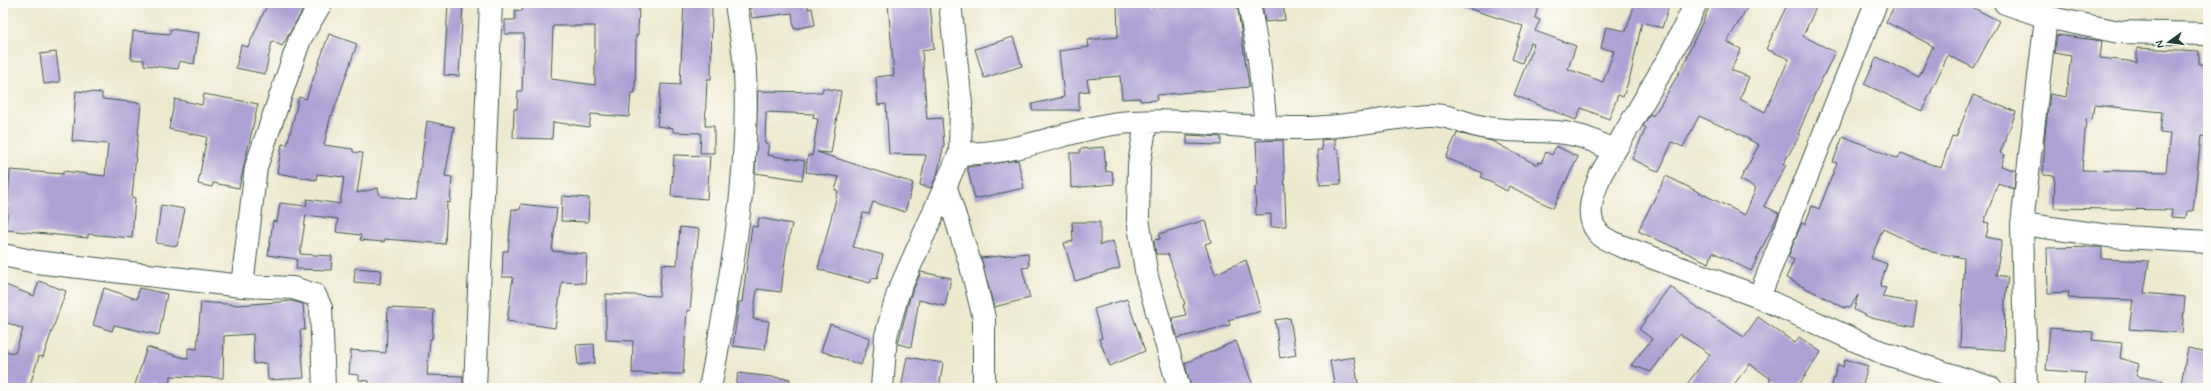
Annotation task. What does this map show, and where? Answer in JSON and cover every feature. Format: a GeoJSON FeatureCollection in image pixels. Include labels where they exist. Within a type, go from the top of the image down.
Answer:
{"type":"FeatureCollection","features":[{"type":"Feature","properties":{"kind":"street"},"geometry":{"type":"LineString","coordinates":[[242,286],[256,167],[300,39],[321,3]]}},
{"type":"Feature","properties":{"kind":"street"},"geometry":{"type":"LineString","coordinates":[[475,388],[491,3]]}},
{"type":"Feature","properties":{"kind":"street"},"geometry":{"type":"LineString","coordinates":[[710,388],[732,254],[742,174],[745,71],[736,3]]}},
{"type":"Feature","properties":{"kind":"street"},"geometry":{"type":"LineString","coordinates":[[882,388],[886,336],[898,293],[946,188],[960,153],[961,104],[950,3]]}},
{"type":"Feature","properties":{"kind":"street"},"geometry":{"type":"LineString","coordinates":[[1249,3],[1259,59],[1266,127]]}},
{"type":"Feature","properties":{"kind":"street"},"geometry":{"type":"LineString","coordinates":[[1696,3],[1670,56],[1601,174],[1593,195],[1590,214],[1596,231],[1604,238],[1621,246],[1759,297],[1881,352],[1991,388]]}},
{"type":"Feature","properties":{"kind":"street"},"geometry":{"type":"LineString","coordinates":[[1759,297],[1876,3]]}},
{"type":"Feature","properties":{"kind":"street"},"geometry":{"type":"LineString","coordinates":[[2005,3],[2046,18],[2120,32],[2208,34]]}},
{"type":"Feature","properties":{"kind":"street"},"geometry":{"type":"LineString","coordinates":[[2026,388],[2022,224],[2046,18]]}},
{"type":"Feature","properties":{"kind":"street"},"geometry":{"type":"LineString","coordinates":[[960,153],[991,153],[1120,123],[1304,128],[1359,124],[1432,114],[1487,128],[1540,130],[1580,135],[1614,152]]}},
{"type":"Feature","properties":{"kind":"street"},"geometry":{"type":"LineString","coordinates":[[1146,123],[1139,164],[1138,219],[1148,277],[1179,388]]}},
{"type":"Feature","properties":{"kind":"street"},"geometry":{"type":"LineString","coordinates":[[946,188],[971,266],[984,318],[984,388]]}},
{"type":"Feature","properties":{"kind":"street"},"geometry":{"type":"LineString","coordinates":[[2022,224],[2110,236],[2208,242]]}},
{"type":"Feature","properties":{"kind":"street"},"geometry":{"type":"LineString","coordinates":[[3,255],[36,262],[242,286],[293,288],[315,295],[321,308],[324,388]]}},
{"type":"Feature","properties":{"kind":"building"},"geometry":{"type":"Polygon","coordinates":[[[268,3],[307,3],[282,46],[272,41],[265,74],[236,68],[241,45],[248,47],[268,3]]]}},
{"type":"Feature","properties":{"kind":"building"},"geometry":{"type":"Polygon","coordinates":[[[448,3],[463,3],[459,76],[444,75],[448,3]]]}},
{"type":"Feature","properties":{"kind":"building"},"geometry":{"type":"Polygon","coordinates":[[[523,3],[639,3],[638,35],[636,35],[635,93],[631,93],[629,117],[591,114],[589,127],[553,122],[552,139],[513,138],[514,109],[517,109],[518,91],[522,91],[524,34],[505,34],[505,20],[515,20],[515,10],[522,11],[523,3]],[[553,26],[551,79],[595,85],[595,26],[553,26]]]}},
{"type":"Feature","properties":{"kind":"building"},"geometry":{"type":"Polygon","coordinates":[[[684,3],[712,3],[711,79],[707,79],[705,126],[714,126],[714,153],[700,153],[701,133],[673,132],[673,128],[657,126],[661,84],[680,85],[684,3]]]}},
{"type":"Feature","properties":{"kind":"building"},"geometry":{"type":"Polygon","coordinates":[[[749,3],[808,3],[808,9],[812,8],[815,25],[794,29],[792,13],[752,18],[749,3]]]}},
{"type":"Feature","properties":{"kind":"building"},"geometry":{"type":"Polygon","coordinates":[[[888,3],[930,3],[934,49],[922,51],[927,119],[942,118],[944,145],[937,175],[931,188],[920,185],[926,155],[889,154],[886,104],[878,105],[876,77],[894,75],[888,3]]]}},
{"type":"Feature","properties":{"kind":"building"},"geometry":{"type":"Polygon","coordinates":[[[1117,3],[1152,3],[1152,7],[1196,3],[1237,3],[1249,87],[1157,95],[1157,100],[1140,101],[1140,98],[1122,99],[1120,76],[1087,79],[1089,91],[1079,92],[1079,110],[1032,110],[1032,104],[1064,97],[1059,51],[1089,47],[1088,40],[1118,37],[1117,3]]]}},
{"type":"Feature","properties":{"kind":"building"},"geometry":{"type":"Polygon","coordinates":[[[1262,3],[1283,3],[1285,20],[1265,22],[1262,3]]]}},
{"type":"Feature","properties":{"kind":"building"},"geometry":{"type":"Polygon","coordinates":[[[1462,3],[1539,3],[1535,18],[1540,20],[1535,31],[1576,46],[1568,69],[1603,82],[1614,51],[1601,48],[1606,27],[1626,31],[1635,3],[1670,3],[1662,28],[1642,22],[1631,73],[1623,97],[1618,95],[1609,119],[1581,108],[1576,120],[1514,95],[1534,44],[1530,43],[1522,63],[1512,59],[1523,26],[1461,6],[1462,3]]]}},
{"type":"Feature","properties":{"kind":"building"},"geometry":{"type":"Polygon","coordinates":[[[1711,3],[1738,3],[1747,8],[1727,42],[1741,49],[1731,70],[1749,77],[1740,99],[1765,112],[1789,59],[1766,49],[1788,3],[1818,3],[1803,36],[1835,52],[1816,91],[1798,134],[1800,135],[1783,164],[1786,165],[1764,206],[1779,213],[1751,271],[1713,252],[1709,263],[1638,231],[1666,176],[1745,215],[1756,188],[1740,180],[1759,145],[1729,128],[1728,129],[1699,116],[1683,147],[1672,142],[1659,172],[1632,159],[1646,128],[1643,126],[1650,114],[1653,116],[1661,104],[1688,57],[1687,56],[1711,3]]]}},
{"type":"Feature","properties":{"kind":"building"},"geometry":{"type":"Polygon","coordinates":[[[1896,3],[1964,3],[1999,21],[1974,68],[1948,55],[1922,111],[1864,84],[1877,57],[1919,77],[1933,46],[1886,22],[1896,3]]]}},
{"type":"Feature","properties":{"kind":"building"},"geometry":{"type":"Polygon","coordinates":[[[170,29],[199,33],[194,64],[180,61],[178,69],[144,65],[144,60],[131,59],[133,31],[170,34],[170,29]]]}},
{"type":"Feature","properties":{"kind":"building"},"geometry":{"type":"Polygon","coordinates":[[[329,34],[357,44],[332,116],[331,115],[324,145],[353,149],[353,152],[363,153],[357,193],[378,188],[380,196],[416,200],[427,121],[454,127],[445,176],[452,177],[450,203],[447,202],[445,244],[385,239],[384,242],[360,240],[361,235],[336,232],[338,219],[306,215],[300,254],[332,256],[331,270],[296,269],[297,259],[268,255],[273,221],[277,222],[280,203],[306,206],[307,199],[340,204],[344,177],[317,174],[316,180],[277,173],[282,144],[287,145],[299,97],[306,99],[329,34]]]}},
{"type":"Feature","properties":{"kind":"building"},"geometry":{"type":"Polygon","coordinates":[[[2057,35],[2102,41],[2100,58],[2137,62],[2137,48],[2199,51],[2199,64],[2208,65],[2208,137],[2201,136],[2193,211],[2187,211],[2186,218],[2171,217],[2172,210],[2054,208],[2055,176],[2043,175],[2045,134],[2050,94],[2066,97],[2071,56],[2054,53],[2057,35]],[[2094,105],[2092,120],[2086,119],[2082,170],[2166,172],[2170,134],[2160,133],[2162,112],[2094,105]]]}},
{"type":"Feature","properties":{"kind":"building"},"geometry":{"type":"Polygon","coordinates":[[[1013,37],[1022,66],[984,78],[975,49],[1013,37]]]}},
{"type":"Feature","properties":{"kind":"building"},"geometry":{"type":"Polygon","coordinates":[[[56,52],[60,82],[44,84],[40,54],[56,52]]]}},
{"type":"Feature","properties":{"kind":"building"},"geometry":{"type":"Polygon","coordinates":[[[823,88],[841,91],[831,153],[817,152],[913,183],[905,212],[873,202],[869,214],[863,213],[853,247],[883,255],[877,279],[872,278],[870,283],[818,269],[838,191],[835,190],[839,177],[806,172],[808,155],[812,156],[818,119],[813,118],[814,114],[766,112],[765,143],[769,144],[767,155],[805,161],[802,180],[755,173],[758,91],[822,92],[823,88]]]}},
{"type":"Feature","properties":{"kind":"building"},"geometry":{"type":"Polygon","coordinates":[[[76,91],[102,93],[102,99],[141,103],[132,197],[135,198],[132,238],[88,234],[88,238],[6,230],[10,170],[63,174],[63,171],[105,176],[108,144],[72,141],[76,91]]]}},
{"type":"Feature","properties":{"kind":"building"},"geometry":{"type":"Polygon","coordinates":[[[204,94],[258,104],[239,188],[213,183],[212,187],[198,184],[207,137],[169,129],[175,99],[202,105],[204,94]]]}},
{"type":"Feature","properties":{"kind":"building"},"geometry":{"type":"Polygon","coordinates":[[[1973,95],[2016,112],[2000,153],[2005,155],[2001,166],[2016,171],[2014,189],[1998,183],[1984,222],[1989,223],[1986,237],[2002,240],[1996,275],[2008,277],[2005,300],[2004,350],[1960,347],[1964,258],[1932,252],[1883,229],[1871,258],[1887,264],[1880,286],[1886,288],[1882,297],[1917,303],[1913,327],[1871,318],[1854,310],[1858,295],[1850,308],[1846,306],[1845,308],[1786,278],[1794,260],[1788,257],[1802,223],[1805,224],[1812,206],[1819,209],[1837,163],[1833,162],[1843,136],[1898,159],[1901,153],[1941,168],[1952,136],[1956,137],[1973,95]]]}},
{"type":"Feature","properties":{"kind":"building"},"geometry":{"type":"Polygon","coordinates":[[[1457,133],[1492,141],[1537,165],[1538,162],[1541,163],[1546,152],[1552,155],[1556,146],[1578,157],[1553,208],[1509,186],[1507,191],[1481,177],[1483,173],[1446,158],[1457,133]]]}},
{"type":"Feature","properties":{"kind":"building"},"geometry":{"type":"Polygon","coordinates":[[[1187,135],[1221,137],[1221,145],[1187,144],[1187,135]]]}},
{"type":"Feature","properties":{"kind":"building"},"geometry":{"type":"Polygon","coordinates":[[[1335,139],[1335,149],[1338,149],[1341,184],[1320,185],[1317,150],[1322,150],[1321,140],[1335,139]]]}},
{"type":"Feature","properties":{"kind":"building"},"geometry":{"type":"Polygon","coordinates":[[[1283,140],[1286,226],[1271,227],[1271,214],[1256,215],[1255,187],[1258,187],[1256,141],[1283,140]]]}},
{"type":"Feature","properties":{"kind":"building"},"geometry":{"type":"Polygon","coordinates":[[[1104,147],[1106,172],[1112,171],[1114,184],[1071,188],[1070,153],[1080,153],[1080,149],[1104,147]]]}},
{"type":"Feature","properties":{"kind":"building"},"geometry":{"type":"Polygon","coordinates":[[[674,155],[710,156],[707,199],[671,196],[674,155]]]}},
{"type":"Feature","properties":{"kind":"building"},"geometry":{"type":"Polygon","coordinates":[[[1018,160],[1024,188],[975,199],[967,167],[1018,160]]]}},
{"type":"Feature","properties":{"kind":"building"},"geometry":{"type":"Polygon","coordinates":[[[562,196],[589,198],[588,222],[561,221],[562,196]]]}},
{"type":"Feature","properties":{"kind":"building"},"geometry":{"type":"Polygon","coordinates":[[[521,204],[557,208],[552,251],[587,254],[585,283],[562,282],[555,328],[507,321],[513,277],[502,277],[503,251],[508,251],[512,209],[520,210],[521,204]]]}},
{"type":"Feature","properties":{"kind":"building"},"geometry":{"type":"Polygon","coordinates":[[[161,205],[185,209],[177,246],[156,243],[161,205]]]}},
{"type":"Feature","properties":{"kind":"building"},"geometry":{"type":"Polygon","coordinates":[[[759,218],[792,224],[786,252],[781,292],[757,289],[753,319],[769,321],[765,350],[733,346],[739,302],[742,302],[752,226],[757,227],[759,218]]]}},
{"type":"Feature","properties":{"kind":"building"},"geometry":{"type":"Polygon","coordinates":[[[1205,220],[1211,242],[1205,244],[1215,274],[1246,260],[1261,311],[1228,320],[1230,325],[1178,338],[1172,318],[1186,315],[1183,305],[1185,304],[1168,254],[1156,254],[1154,240],[1160,239],[1159,234],[1205,220]]]}},
{"type":"Feature","properties":{"kind":"building"},"geometry":{"type":"Polygon","coordinates":[[[1072,222],[1100,222],[1100,245],[1113,241],[1120,268],[1075,281],[1064,243],[1073,241],[1072,222]]]}},
{"type":"Feature","properties":{"kind":"building"},"geometry":{"type":"Polygon","coordinates":[[[680,227],[699,229],[690,311],[687,310],[683,374],[632,373],[633,341],[606,340],[606,294],[659,296],[662,264],[677,265],[680,227]]]}},
{"type":"Feature","properties":{"kind":"building"},"geometry":{"type":"Polygon","coordinates":[[[2047,248],[2102,248],[2102,259],[2149,261],[2144,293],[2185,297],[2182,333],[2129,329],[2133,300],[2068,298],[2069,292],[2048,293],[2047,248]]]}},
{"type":"Feature","properties":{"kind":"building"},"geometry":{"type":"Polygon","coordinates":[[[1028,253],[1029,267],[1022,268],[1030,298],[994,307],[981,258],[1028,253]]]}},
{"type":"Feature","properties":{"kind":"building"},"geometry":{"type":"Polygon","coordinates":[[[355,268],[381,270],[380,284],[354,282],[355,268]]]}},
{"type":"Feature","properties":{"kind":"building"},"geometry":{"type":"Polygon","coordinates":[[[921,272],[951,278],[945,306],[919,300],[911,347],[898,344],[910,297],[921,272]]]}},
{"type":"Feature","properties":{"kind":"building"},"geometry":{"type":"Polygon","coordinates":[[[39,281],[66,291],[43,357],[39,356],[29,388],[3,388],[3,351],[15,353],[23,329],[3,321],[3,284],[34,296],[39,281]]]}},
{"type":"Feature","properties":{"kind":"building"},"geometry":{"type":"Polygon","coordinates":[[[1670,286],[1692,304],[1744,337],[1758,317],[1795,343],[1799,337],[1821,352],[1797,388],[1780,388],[1769,381],[1771,379],[1750,364],[1731,388],[1684,388],[1710,354],[1679,334],[1651,372],[1631,365],[1652,339],[1639,329],[1670,286]]]}},
{"type":"Feature","properties":{"kind":"building"},"geometry":{"type":"Polygon","coordinates":[[[104,288],[137,299],[139,288],[167,294],[159,335],[114,325],[112,331],[93,325],[104,288]]]}},
{"type":"Feature","properties":{"kind":"building"},"geometry":{"type":"Polygon","coordinates":[[[1127,299],[1145,351],[1110,366],[1099,339],[1102,338],[1094,309],[1127,299]]]}},
{"type":"Feature","properties":{"kind":"building"},"geometry":{"type":"Polygon","coordinates":[[[292,301],[303,304],[305,330],[300,330],[304,378],[268,380],[267,363],[254,364],[253,334],[224,336],[223,378],[171,376],[168,388],[151,383],[151,388],[134,388],[147,347],[188,359],[188,348],[197,349],[201,302],[238,305],[292,301]]]}},
{"type":"Feature","properties":{"kind":"building"},"geometry":{"type":"Polygon","coordinates":[[[388,308],[434,310],[427,375],[463,376],[463,388],[369,388],[369,381],[359,380],[359,375],[349,374],[351,350],[386,353],[388,308]]]}},
{"type":"Feature","properties":{"kind":"building"},"geometry":{"type":"Polygon","coordinates":[[[1290,318],[1296,355],[1280,358],[1275,320],[1290,318]]]}},
{"type":"Feature","properties":{"kind":"building"},"geometry":{"type":"Polygon","coordinates":[[[830,324],[870,338],[861,365],[821,351],[830,324]]]}},
{"type":"Feature","properties":{"kind":"building"},"geometry":{"type":"Polygon","coordinates":[[[2050,328],[2093,332],[2092,340],[2122,343],[2120,358],[2139,364],[2136,376],[2163,381],[2162,388],[2085,386],[2086,373],[2046,370],[2050,328]]]}},
{"type":"Feature","properties":{"kind":"building"},"geometry":{"type":"Polygon","coordinates":[[[1236,341],[1254,388],[1191,388],[1185,363],[1236,341]]]}},
{"type":"Feature","properties":{"kind":"building"},"geometry":{"type":"Polygon","coordinates":[[[594,344],[595,363],[578,365],[576,345],[594,344]]]}},
{"type":"Feature","properties":{"kind":"building"},"geometry":{"type":"Polygon","coordinates":[[[2188,348],[2208,352],[2208,388],[2180,388],[2188,348]]]}},
{"type":"Feature","properties":{"kind":"building"},"geometry":{"type":"Polygon","coordinates":[[[907,357],[943,363],[939,388],[901,388],[907,357]]]}},
{"type":"Feature","properties":{"kind":"building"},"geometry":{"type":"Polygon","coordinates":[[[1354,357],[1358,384],[1335,388],[1330,361],[1354,357]]]}},
{"type":"Feature","properties":{"kind":"building"},"geometry":{"type":"Polygon","coordinates":[[[1845,359],[1868,366],[1862,388],[1831,388],[1838,364],[1843,367],[1845,359]]]}},
{"type":"Feature","properties":{"kind":"building"},"geometry":{"type":"Polygon","coordinates":[[[738,373],[790,379],[789,388],[736,388],[738,373]]]}}]}
